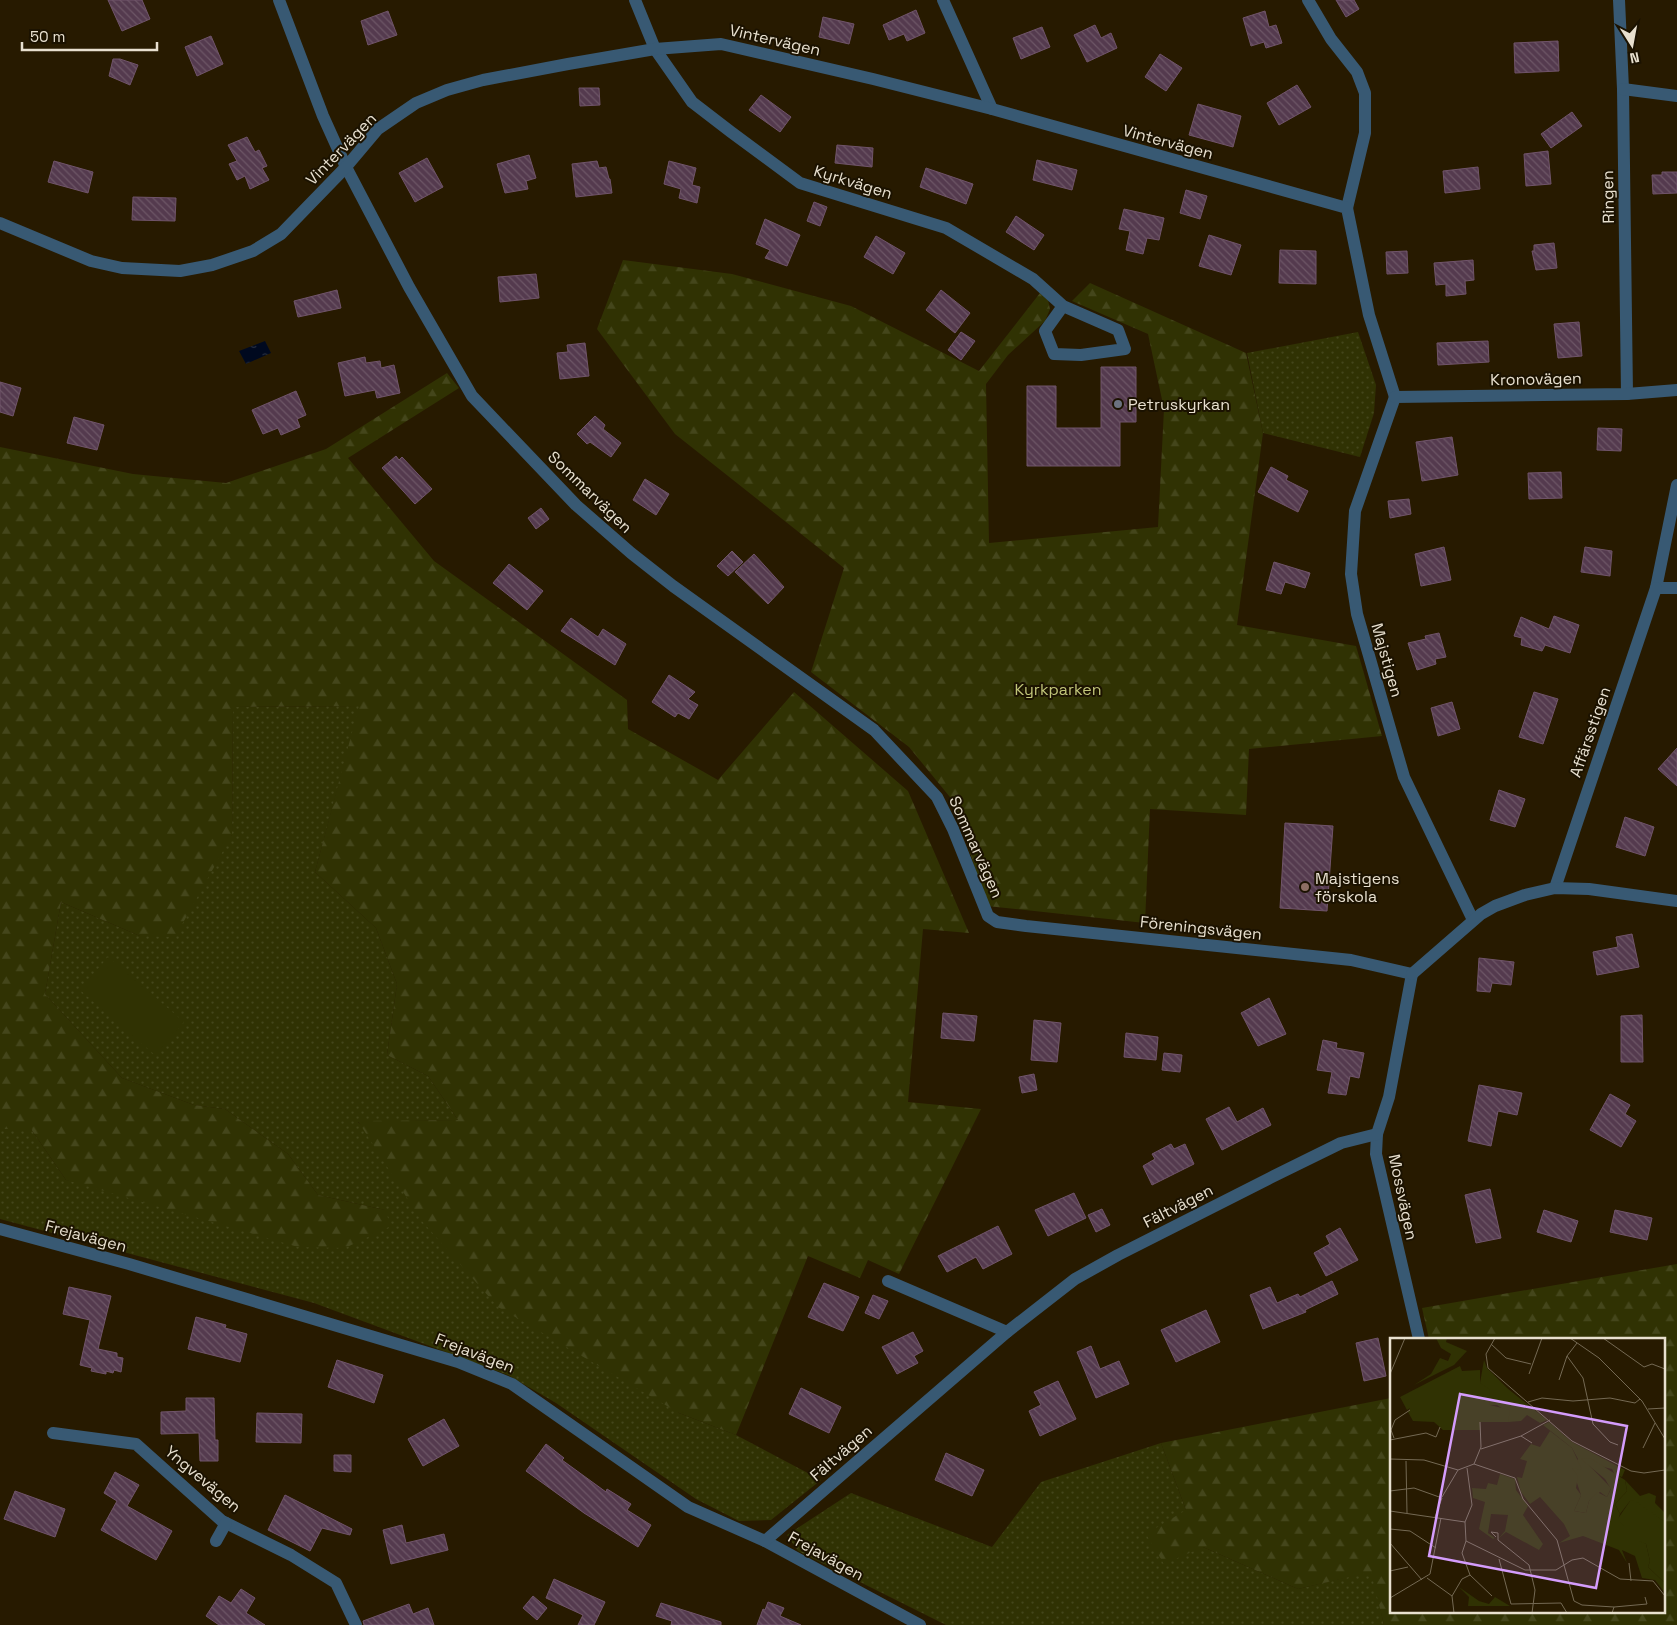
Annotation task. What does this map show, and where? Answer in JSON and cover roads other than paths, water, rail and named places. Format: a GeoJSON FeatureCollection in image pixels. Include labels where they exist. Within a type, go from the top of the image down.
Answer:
{"type":"FeatureCollection","features":[{"type":"Feature","properties":{"kind":"street","name":"Sommarvägen"},"geometry":{"type":"LineString","coordinates":[[279,0],[323,116],[346,167],[409,287],[472,396],[576,505],[631,554],[874,730],[937,797],[953,829],[988,916]]}},
{"type":"Feature","properties":{"kind":"street","name":"Kyrkvägen"},"geometry":{"type":"LineString","coordinates":[[636,0],[655,49],[692,102],[800,183],[946,228],[1034,279],[1063,306],[1118,330],[1125,349],[1081,355],[1054,354],[1045,331],[1063,306]]}},
{"type":"Feature","properties":{"kind":"street"},"geometry":{"type":"LineString","coordinates":[[943,0],[992,110]]}},
{"type":"Feature","properties":{"kind":"street"},"geometry":{"type":"LineString","coordinates":[[1308,0],[1330,39],[1357,72],[1365,94],[1365,133],[1347,208],[1369,315],[1395,397]]}},
{"type":"Feature","properties":{"kind":"street","name":"Ringen"},"geometry":{"type":"LineString","coordinates":[[1619,0],[1623,89],[1627,394]]}},
{"type":"Feature","properties":{"kind":"street","name":"Vintervägen"},"geometry":{"type":"LineString","coordinates":[[0,222],[91,261],[122,268],[180,271],[212,265],[243,255],[281,234],[346,167],[378,129],[416,103],[448,90],[483,80],[655,49],[721,44],[873,79],[992,110],[1347,208]]}},
{"type":"Feature","properties":{"kind":"street"},"geometry":{"type":"LineString","coordinates":[[1623,89],[1677,96]]}},
{"type":"Feature","properties":{"kind":"street","name":"Kronovägen"},"geometry":{"type":"LineString","coordinates":[[1395,397],[1627,394],[1677,390]]}},
{"type":"Feature","properties":{"kind":"street","name":"Majstigen"},"geometry":{"type":"LineString","coordinates":[[1395,397],[1355,511],[1352,582],[1357,614],[1404,777],[1473,920]]}},
{"type":"Feature","properties":{"kind":"street"},"geometry":{"type":"LineString","coordinates":[[1677,485],[1656,588],[1677,588]]}},
{"type":"Feature","properties":{"kind":"street","name":"Affärsstigen"},"geometry":{"type":"LineString","coordinates":[[1555,888],[1656,588]]}},
{"type":"Feature","properties":{"kind":"street"},"geometry":{"type":"LineString","coordinates":[[1412,974],[1481,914],[1495,906],[1525,895],[1555,888],[1589,889],[1677,901]]}},
{"type":"Feature","properties":{"kind":"street","name":"Föreningsvägen"},"geometry":{"type":"LineString","coordinates":[[988,916],[997,922],[1026,926],[1351,960],[1412,974]]}},
{"type":"Feature","properties":{"kind":"street","name":"Mossvägen"},"geometry":{"type":"LineString","coordinates":[[1412,974],[1389,1097],[1377,1134],[1376,1154],[1419,1338]]}},
{"type":"Feature","properties":{"kind":"street","name":"Fältvägen"},"geometry":{"type":"LineString","coordinates":[[765,1540],[1007,1332],[1075,1279],[1118,1255],[1341,1143],[1377,1134]]}},
{"type":"Feature","properties":{"kind":"street","name":"Frejavägen"},"geometry":{"type":"LineString","coordinates":[[0,1229],[148,1270],[458,1362],[512,1384],[688,1507],[765,1540],[920,1625]]}},
{"type":"Feature","properties":{"kind":"street"},"geometry":{"type":"LineString","coordinates":[[888,1281],[1007,1332]]}},
{"type":"Feature","properties":{"kind":"street","name":"Yngvevägen"},"geometry":{"type":"LineString","coordinates":[[53,1433],[136,1444],[226,1523],[291,1555],[336,1583],[356,1625]]}},
{"type":"Feature","properties":{"kind":"street"},"geometry":{"type":"LineString","coordinates":[[216,1541],[226,1523]]}},
{"type":"Feature","properties":{"kind":"water"},"geometry":{"type":"Polygon","coordinates":[[[265,341],[271,353],[246,364],[239,351],[265,341]]]}},
{"type":"Feature","properties":{"kind":"place","name":"Petruskyrkan"},"geometry":{"type":"Point","coordinates":[1118,404]}},
{"type":"Feature","properties":{"kind":"place","name":"Majstigens förskola"},"geometry":{"type":"Point","coordinates":[1305,887]}},
{"type":"Feature","properties":{"kind":"park label","name":"Kyrkparken"},"geometry":{"type":"Point","coordinates":[1058,689]}}]}
